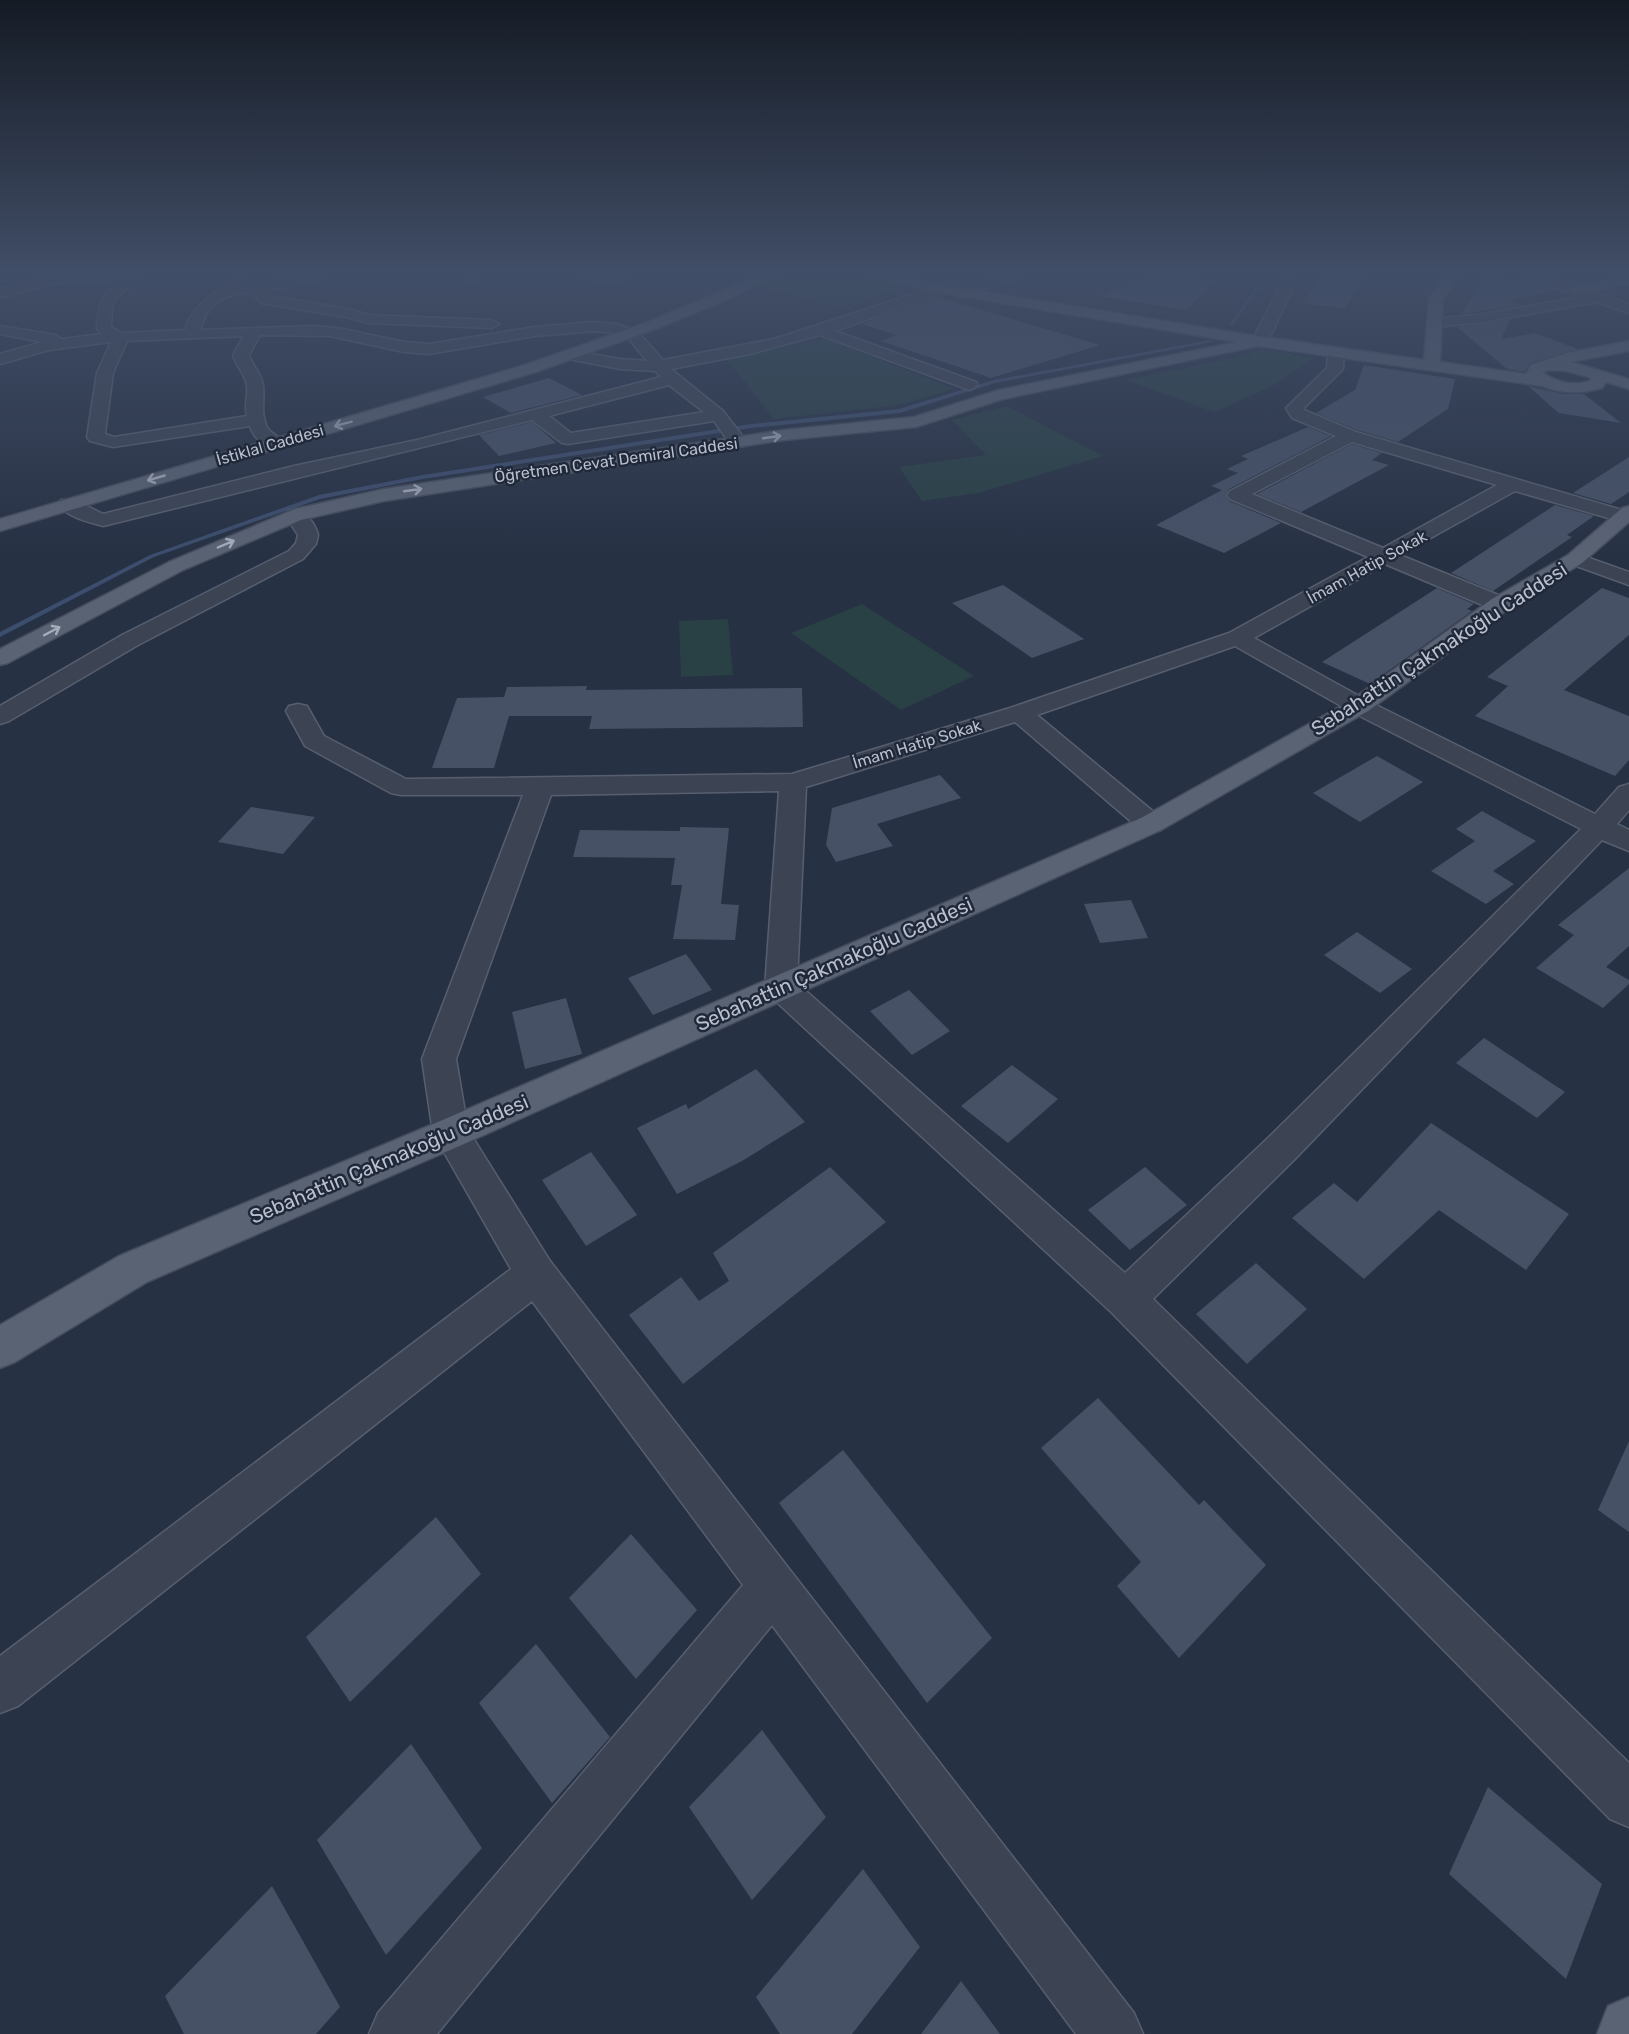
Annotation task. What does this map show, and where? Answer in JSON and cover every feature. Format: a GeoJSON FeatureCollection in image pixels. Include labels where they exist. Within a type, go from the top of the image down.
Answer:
{"type":"FeatureCollection","features":[{"type":"Feature","properties":{"kind":"main road","name":"İstiklal Caddesi"},"geometry":{"type":"LineString","coordinates":[[0,525],[276,443],[413,406],[536,368]]}},
{"type":"Feature","properties":{"kind":"main road","name":"Öğretmen Cevat Demiral Caddesi"},"geometry":{"type":"LineString","coordinates":[[0,658],[176,566],[295,515],[384,495],[729,428],[916,422],[999,395],[1133,368]]}},
{"type":"Feature","properties":{"kind":"main road"},"geometry":{"type":"LineString","coordinates":[[1461,368],[1547,382],[1588,378],[1629,396]]}},
{"type":"Feature","properties":{"kind":"main road"},"geometry":{"type":"LineString","coordinates":[[1547,382],[1536,376],[1542,368],[1629,384]]}},
{"type":"Feature","properties":{"kind":"main road"},"geometry":{"type":"LineString","coordinates":[[1588,378],[1595,368]]}},
{"type":"Feature","properties":{"kind":"main road","name":"Sebahattin Çakmakoğlu Caddesi"},"geometry":{"type":"LineString","coordinates":[[0,1348],[133,1269],[451,1133],[1151,824],[1359,706],[1500,604],[1575,560],[1626,514]]}},
{"type":"Feature","properties":{"kind":"main road"},"geometry":{"type":"LineString","coordinates":[[1627,2034],[1629,2027]]}},
{"type":"Feature","properties":{"kind":"street"},"geometry":{"type":"LineString","coordinates":[[107,368],[102,382],[96,437],[113,442],[123,441],[256,420]]}},
{"type":"Feature","properties":{"kind":"street"},"geometry":{"type":"LineString","coordinates":[[245,368],[255,384],[253,409],[260,432],[276,443]]}},
{"type":"Feature","properties":{"kind":"street"},"geometry":{"type":"LineString","coordinates":[[660,368],[729,428]]}},
{"type":"Feature","properties":{"kind":"street"},"geometry":{"type":"LineString","coordinates":[[923,368],[970,385]]}},
{"type":"Feature","properties":{"kind":"street"},"geometry":{"type":"LineString","coordinates":[[1335,368],[1294,408],[1298,414],[1350,436],[1513,484],[1626,514]]}},
{"type":"Feature","properties":{"kind":"street"},"geometry":{"type":"LineString","coordinates":[[68,504],[88,516],[103,520],[536,415],[672,379]]}},
{"type":"Feature","properties":{"kind":"street"},"geometry":{"type":"LineString","coordinates":[[607,396],[641,427]]}},
{"type":"Feature","properties":{"kind":"street"},"geometry":{"type":"LineString","coordinates":[[536,415],[568,439],[641,427],[729,428]]}},
{"type":"Feature","properties":{"kind":"street"},"geometry":{"type":"LineString","coordinates":[[1350,436],[1237,495],[1500,604]]}},
{"type":"Feature","properties":{"kind":"street","name":"İmam Hatip Sokak"},"geometry":{"type":"LineString","coordinates":[[298,711],[314,741],[401,787],[793,782],[1019,713],[1237,638],[1386,557],[1513,484]]}},
{"type":"Feature","properties":{"kind":"street"},"geometry":{"type":"LineString","coordinates":[[0,716],[130,640],[296,555],[308,542],[308,534],[306,526],[295,515]]}},
{"type":"Feature","properties":{"kind":"street"},"geometry":{"type":"LineString","coordinates":[[1575,560],[1629,579]]}},
{"type":"Feature","properties":{"kind":"street"},"geometry":{"type":"LineString","coordinates":[[1237,638],[1359,706],[1629,842]]}},
{"type":"Feature","properties":{"kind":"street"},"geometry":{"type":"LineString","coordinates":[[1019,713],[1151,824]]}},
{"type":"Feature","properties":{"kind":"street"},"geometry":{"type":"LineString","coordinates":[[793,782],[782,987],[1125,1299],[1629,1800]]}},
{"type":"Feature","properties":{"kind":"street"},"geometry":{"type":"LineString","coordinates":[[540,787],[438,1059],[451,1133],[536,1274],[1113,2034]]}},
{"type":"Feature","properties":{"kind":"street"},"geometry":{"type":"LineString","coordinates":[[1125,1299],[1282,1148],[1599,827],[1629,793]]}},
{"type":"Feature","properties":{"kind":"street"},"geometry":{"type":"LineString","coordinates":[[0,1688],[536,1274]]}},
{"type":"Feature","properties":{"kind":"street"},"geometry":{"type":"LineString","coordinates":[[399,2034],[773,1586]]}},
{"type":"Feature","properties":{"kind":"green space"},"geometry":{"type":"Polygon","coordinates":[[[734,368],[900,368],[954,389],[899,405],[774,419],[734,368]]]}},
{"type":"Feature","properties":{"kind":"green space"},"geometry":{"type":"Polygon","coordinates":[[[1186,368],[1299,368],[1272,386],[1214,412],[1127,380],[1186,368]]]}},
{"type":"Feature","properties":{"kind":"green space"},"geometry":{"type":"Polygon","coordinates":[[[1007,406],[1103,456],[978,493],[922,501],[899,467],[986,455],[952,420],[1007,406]]]}},
{"type":"Feature","properties":{"kind":"green space"},"geometry":{"type":"Polygon","coordinates":[[[862,604],[974,676],[901,710],[791,633],[862,604]]]}},
{"type":"Feature","properties":{"kind":"green space"},"geometry":{"type":"Polygon","coordinates":[[[728,619],[733,675],[681,677],[679,621],[728,619]]]}},
{"type":"Feature","properties":{"kind":"building"},"geometry":{"type":"Polygon","coordinates":[[[961,368],[1024,368],[991,378],[961,368]]]}},
{"type":"Feature","properties":{"kind":"building"},"geometry":{"type":"Polygon","coordinates":[[[1363,368],[1383,368],[1455,379],[1448,409],[1398,442],[1357,430],[1316,413],[1355,390],[1363,368]]]}},
{"type":"Feature","properties":{"kind":"building"},"geometry":{"type":"Polygon","coordinates":[[[1506,368],[1527,368],[1525,372],[1506,368]]]}},
{"type":"Feature","properties":{"kind":"building"},"geometry":{"type":"Polygon","coordinates":[[[549,378],[582,395],[511,413],[483,397],[549,378]]]}},
{"type":"Feature","properties":{"kind":"building"},"geometry":{"type":"Polygon","coordinates":[[[1528,386],[1564,394],[1584,394],[1621,423],[1559,413],[1528,386]]]}},
{"type":"Feature","properties":{"kind":"building"},"geometry":{"type":"Polygon","coordinates":[[[532,422],[556,443],[499,456],[479,435],[532,422]]]}},
{"type":"Feature","properties":{"kind":"building"},"geometry":{"type":"Polygon","coordinates":[[[1308,427],[1331,436],[1229,489],[1225,495],[1229,501],[1281,523],[1224,553],[1156,525],[1222,490],[1211,486],[1238,473],[1227,469],[1248,459],[1241,456],[1308,427]]]}},
{"type":"Feature","properties":{"kind":"building"},"geometry":{"type":"Polygon","coordinates":[[[1352,444],[1382,453],[1372,460],[1389,465],[1301,512],[1257,494],[1352,444]]]}},
{"type":"Feature","properties":{"kind":"building"},"geometry":{"type":"Polygon","coordinates":[[[1629,457],[1629,492],[1611,504],[1573,493],[1629,457]]]}},
{"type":"Feature","properties":{"kind":"building"},"geometry":{"type":"Polygon","coordinates":[[[1555,505],[1594,516],[1567,535],[1572,537],[1493,591],[1451,573],[1555,505]]]}},
{"type":"Feature","properties":{"kind":"building"},"geometry":{"type":"Polygon","coordinates":[[[1003,585],[1084,639],[1032,658],[952,603],[1003,585]]]}},
{"type":"Feature","properties":{"kind":"building"},"geometry":{"type":"Polygon","coordinates":[[[1437,588],[1474,604],[1467,609],[1472,611],[1370,684],[1322,662],[1437,588]]]}},
{"type":"Feature","properties":{"kind":"building"},"geometry":{"type":"Polygon","coordinates":[[[1602,588],[1629,598],[1629,635],[1564,690],[1629,716],[1629,760],[1615,776],[1475,716],[1508,686],[1487,677],[1602,588]]]}},
{"type":"Feature","properties":{"kind":"building"},"geometry":{"type":"Polygon","coordinates":[[[587,686],[586,690],[802,688],[803,727],[589,729],[592,716],[509,716],[494,768],[432,768],[457,698],[504,697],[507,687],[587,686]]]}},
{"type":"Feature","properties":{"kind":"building"},"geometry":{"type":"Polygon","coordinates":[[[1377,756],[1423,782],[1360,822],[1313,793],[1377,756]]]}},
{"type":"Feature","properties":{"kind":"building"},"geometry":{"type":"Polygon","coordinates":[[[940,775],[961,798],[877,824],[893,846],[836,862],[826,845],[832,808],[940,775]]]}},
{"type":"Feature","properties":{"kind":"building"},"geometry":{"type":"Polygon","coordinates":[[[251,807],[315,817],[283,854],[218,842],[251,807]]]}},
{"type":"Feature","properties":{"kind":"building"},"geometry":{"type":"Polygon","coordinates":[[[1482,811],[1536,841],[1493,871],[1514,884],[1486,904],[1431,871],[1475,841],[1456,829],[1482,811]]]}},
{"type":"Feature","properties":{"kind":"building"},"geometry":{"type":"Polygon","coordinates":[[[680,827],[729,828],[721,904],[739,905],[735,940],[673,939],[682,885],[671,885],[675,858],[573,857],[580,830],[680,831],[680,827]]]}},
{"type":"Feature","properties":{"kind":"building"},"geometry":{"type":"Polygon","coordinates":[[[1629,868],[1629,946],[1606,967],[1629,980],[1629,984],[1603,1008],[1536,968],[1574,935],[1558,925],[1629,868]]]}},
{"type":"Feature","properties":{"kind":"building"},"geometry":{"type":"Polygon","coordinates":[[[1131,900],[1148,938],[1100,943],[1084,904],[1131,900]]]}},
{"type":"Feature","properties":{"kind":"building"},"geometry":{"type":"Polygon","coordinates":[[[1357,932],[1412,969],[1380,993],[1324,955],[1357,932]]]}},
{"type":"Feature","properties":{"kind":"building"},"geometry":{"type":"Polygon","coordinates":[[[686,954],[712,990],[653,1015],[628,978],[686,954]]]}},
{"type":"Feature","properties":{"kind":"building"},"geometry":{"type":"Polygon","coordinates":[[[909,990],[950,1031],[912,1055],[870,1011],[909,990]]]}},
{"type":"Feature","properties":{"kind":"building"},"geometry":{"type":"Polygon","coordinates":[[[566,998],[582,1054],[525,1069],[512,1012],[566,998]]]}},
{"type":"Feature","properties":{"kind":"building"},"geometry":{"type":"Polygon","coordinates":[[[1484,1038],[1565,1092],[1537,1118],[1456,1063],[1484,1038]]]}},
{"type":"Feature","properties":{"kind":"building"},"geometry":{"type":"Polygon","coordinates":[[[1012,1065],[1058,1099],[1008,1143],[961,1106],[1012,1065]]]}},
{"type":"Feature","properties":{"kind":"building"},"geometry":{"type":"Polygon","coordinates":[[[756,1069],[805,1122],[742,1161],[677,1194],[637,1128],[686,1104],[688,1109],[756,1069]]]}},
{"type":"Feature","properties":{"kind":"building"},"geometry":{"type":"Polygon","coordinates":[[[1431,1123],[1569,1214],[1526,1270],[1439,1210],[1364,1279],[1292,1218],[1334,1183],[1357,1202],[1431,1123]]]}},
{"type":"Feature","properties":{"kind":"building"},"geometry":{"type":"Polygon","coordinates":[[[591,1152],[637,1215],[586,1246],[542,1180],[591,1152]]]}},
{"type":"Feature","properties":{"kind":"building"},"geometry":{"type":"Polygon","coordinates":[[[830,1167],[886,1222],[683,1384],[629,1315],[681,1277],[699,1301],[729,1281],[713,1253],[830,1167]]]}},
{"type":"Feature","properties":{"kind":"building"},"geometry":{"type":"Polygon","coordinates":[[[1145,1167],[1187,1205],[1130,1250],[1088,1210],[1145,1167]]]}},
{"type":"Feature","properties":{"kind":"building"},"geometry":{"type":"Polygon","coordinates":[[[1256,1263],[1307,1309],[1247,1364],[1196,1314],[1256,1263]]]}},
{"type":"Feature","properties":{"kind":"building"},"geometry":{"type":"Polygon","coordinates":[[[1098,1398],[1199,1505],[1204,1500],[1266,1565],[1179,1658],[1117,1586],[1141,1562],[1041,1448],[1098,1398]]]}},
{"type":"Feature","properties":{"kind":"building"},"geometry":{"type":"Polygon","coordinates":[[[1629,1441],[1629,1532],[1598,1510],[1629,1441]]]}},
{"type":"Feature","properties":{"kind":"building"},"geometry":{"type":"Polygon","coordinates":[[[843,1450],[992,1638],[927,1703],[779,1503],[843,1450]]]}},
{"type":"Feature","properties":{"kind":"building"},"geometry":{"type":"Polygon","coordinates":[[[436,1517],[481,1574],[350,1702],[306,1637],[436,1517]]]}},
{"type":"Feature","properties":{"kind":"building"},"geometry":{"type":"Polygon","coordinates":[[[631,1534],[697,1610],[636,1679],[569,1598],[631,1534]]]}},
{"type":"Feature","properties":{"kind":"building"},"geometry":{"type":"Polygon","coordinates":[[[536,1644],[610,1737],[552,1803],[479,1703],[536,1644]]]}},
{"type":"Feature","properties":{"kind":"building"},"geometry":{"type":"Polygon","coordinates":[[[762,1730],[826,1817],[752,1900],[689,1807],[762,1730]]]}},
{"type":"Feature","properties":{"kind":"building"},"geometry":{"type":"Polygon","coordinates":[[[411,1744],[482,1848],[386,1955],[317,1840],[411,1744]]]}},
{"type":"Feature","properties":{"kind":"building"},"geometry":{"type":"Polygon","coordinates":[[[1488,1787],[1602,1884],[1566,1979],[1449,1874],[1488,1787]]]}},
{"type":"Feature","properties":{"kind":"building"},"geometry":{"type":"Polygon","coordinates":[[[863,1869],[920,1947],[852,2034],[780,2034],[756,1997],[863,1869]]]}},
{"type":"Feature","properties":{"kind":"building"},"geometry":{"type":"Polygon","coordinates":[[[272,1886],[340,2007],[316,2034],[184,2034],[165,1996],[272,1886]]]}},
{"type":"Feature","properties":{"kind":"building"},"geometry":{"type":"Polygon","coordinates":[[[961,1981],[1000,2034],[921,2034],[961,1981]]]}},
{"type":"Feature","properties":{"kind":"waterway"},"geometry":{"type":"LineString","coordinates":[[0,635],[152,556],[319,497],[423,477],[751,426],[900,411],[994,382],[1069,368]]}}]}
